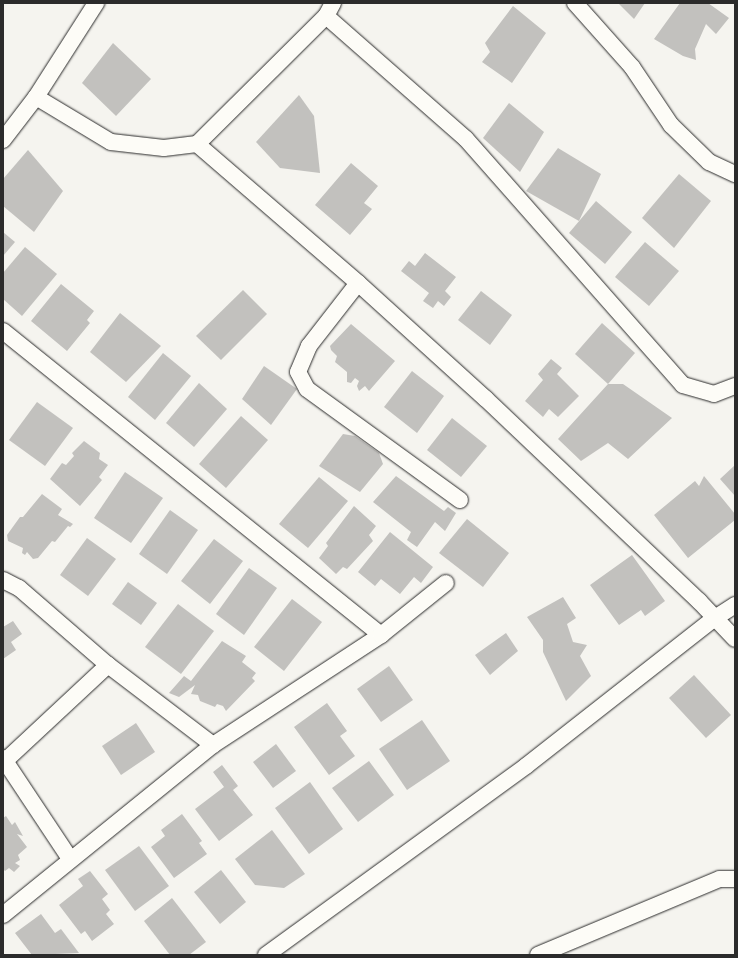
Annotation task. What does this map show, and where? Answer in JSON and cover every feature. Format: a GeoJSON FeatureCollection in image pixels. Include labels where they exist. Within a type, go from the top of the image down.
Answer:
{"type":"FeatureCollection","features":[{"type":"Feature","properties":{"kind":"street"},"geometry":{"type":"LineString","coordinates":[[3,140],[36,97],[96,3]]}},
{"type":"Feature","properties":{"kind":"street"},"geometry":{"type":"LineString","coordinates":[[575,3],[632,67],[671,125],[709,162],[735,174]]}},
{"type":"Feature","properties":{"kind":"street"},"geometry":{"type":"LineString","coordinates":[[36,97],[111,142],[164,148],[197,144],[330,9],[466,139],[683,385],[714,394],[735,386]]}},
{"type":"Feature","properties":{"kind":"street"},"geometry":{"type":"LineString","coordinates":[[197,144],[358,282],[486,399],[715,618],[735,639]]}},
{"type":"Feature","properties":{"kind":"street"},"geometry":{"type":"LineString","coordinates":[[358,282],[309,346],[298,372],[307,389],[460,500]]}},
{"type":"Feature","properties":{"kind":"street"},"geometry":{"type":"LineString","coordinates":[[3,331],[381,635]]}},
{"type":"Feature","properties":{"kind":"street"},"geometry":{"type":"LineString","coordinates":[[3,580],[19,588],[108,665],[213,745]]}},
{"type":"Feature","properties":{"kind":"street"},"geometry":{"type":"LineString","coordinates":[[3,915],[70,859],[213,745],[381,635],[446,583]]}},
{"type":"Feature","properties":{"kind":"street"},"geometry":{"type":"LineString","coordinates":[[266,955],[526,766],[715,618],[735,605]]}},
{"type":"Feature","properties":{"kind":"street"},"geometry":{"type":"LineString","coordinates":[[70,859],[4,760],[108,665]]}},
{"type":"Feature","properties":{"kind":"street"},"geometry":{"type":"LineString","coordinates":[[538,955],[720,879],[735,879]]}},
{"type":"Feature","properties":{"kind":"building"},"geometry":{"type":"Polygon","coordinates":[[[618,3],[645,3],[634,19],[618,3]]]}},
{"type":"Feature","properties":{"kind":"building"},"geometry":{"type":"Polygon","coordinates":[[[680,3],[708,3],[729,18],[716,34],[706,24],[695,49],[696,60],[683,56],[654,39],[680,3]]]}},
{"type":"Feature","properties":{"kind":"building"},"geometry":{"type":"Polygon","coordinates":[[[513,6],[546,33],[512,83],[482,62],[490,52],[485,43],[513,6]]]}},
{"type":"Feature","properties":{"kind":"building"},"geometry":{"type":"Polygon","coordinates":[[[113,43],[151,79],[116,116],[82,83],[113,43]]]}},
{"type":"Feature","properties":{"kind":"building"},"geometry":{"type":"Polygon","coordinates":[[[299,95],[314,116],[320,173],[280,168],[256,142],[299,95]]]}},
{"type":"Feature","properties":{"kind":"building"},"geometry":{"type":"Polygon","coordinates":[[[509,103],[544,132],[520,172],[483,138],[509,103]]]}},
{"type":"Feature","properties":{"kind":"building"},"geometry":{"type":"Polygon","coordinates":[[[558,148],[601,174],[579,221],[526,191],[558,148]]]}},
{"type":"Feature","properties":{"kind":"building"},"geometry":{"type":"Polygon","coordinates":[[[28,150],[63,191],[34,232],[3,206],[3,179],[28,150]]]}},
{"type":"Feature","properties":{"kind":"building"},"geometry":{"type":"Polygon","coordinates":[[[351,163],[378,186],[364,203],[372,209],[350,235],[315,205],[351,163]]]}},
{"type":"Feature","properties":{"kind":"building"},"geometry":{"type":"Polygon","coordinates":[[[679,174],[711,201],[674,248],[642,218],[679,174]]]}},
{"type":"Feature","properties":{"kind":"building"},"geometry":{"type":"Polygon","coordinates":[[[596,201],[632,232],[605,264],[569,233],[596,201]]]}},
{"type":"Feature","properties":{"kind":"building"},"geometry":{"type":"Polygon","coordinates":[[[3,232],[15,242],[3,256],[3,232]]]}},
{"type":"Feature","properties":{"kind":"building"},"geometry":{"type":"Polygon","coordinates":[[[645,242],[679,271],[649,306],[615,277],[645,242]]]}},
{"type":"Feature","properties":{"kind":"building"},"geometry":{"type":"Polygon","coordinates":[[[25,247],[57,274],[22,316],[3,299],[3,273],[25,247]]]}},
{"type":"Feature","properties":{"kind":"building"},"geometry":{"type":"Polygon","coordinates":[[[425,253],[456,277],[445,291],[451,297],[444,306],[438,301],[433,308],[423,301],[429,293],[401,271],[409,261],[415,266],[425,253]]]}},
{"type":"Feature","properties":{"kind":"building"},"geometry":{"type":"Polygon","coordinates":[[[61,284],[94,311],[87,320],[90,323],[67,351],[31,321],[61,284]]]}},
{"type":"Feature","properties":{"kind":"building"},"geometry":{"type":"Polygon","coordinates":[[[243,290],[267,314],[221,360],[196,336],[243,290]]]}},
{"type":"Feature","properties":{"kind":"building"},"geometry":{"type":"Polygon","coordinates":[[[481,291],[512,315],[490,345],[458,320],[481,291]]]}},
{"type":"Feature","properties":{"kind":"building"},"geometry":{"type":"Polygon","coordinates":[[[120,313],[161,346],[126,382],[90,352],[120,313]]]}},
{"type":"Feature","properties":{"kind":"building"},"geometry":{"type":"Polygon","coordinates":[[[602,323],[635,353],[608,384],[575,354],[602,323]]]}},
{"type":"Feature","properties":{"kind":"building"},"geometry":{"type":"Polygon","coordinates":[[[351,324],[395,361],[369,391],[365,386],[359,391],[357,386],[359,381],[355,378],[351,383],[347,382],[347,372],[335,362],[337,356],[331,350],[330,346],[351,324]]]}},
{"type":"Feature","properties":{"kind":"building"},"geometry":{"type":"Polygon","coordinates":[[[163,353],[191,376],[155,420],[128,397],[163,353]]]}},
{"type":"Feature","properties":{"kind":"building"},"geometry":{"type":"Polygon","coordinates":[[[551,359],[562,368],[557,374],[579,396],[558,417],[549,409],[543,417],[525,401],[543,380],[538,374],[551,359]]]}},
{"type":"Feature","properties":{"kind":"building"},"geometry":{"type":"Polygon","coordinates":[[[264,366],[297,389],[271,425],[242,399],[264,366]]]}},
{"type":"Feature","properties":{"kind":"building"},"geometry":{"type":"Polygon","coordinates":[[[412,371],[444,396],[417,433],[384,407],[412,371]]]}},
{"type":"Feature","properties":{"kind":"building"},"geometry":{"type":"Polygon","coordinates":[[[199,383],[227,409],[194,447],[166,423],[199,383]]]}},
{"type":"Feature","properties":{"kind":"building"},"geometry":{"type":"Polygon","coordinates":[[[608,384],[623,384],[672,418],[628,459],[608,443],[581,461],[558,439],[608,384]]]}},
{"type":"Feature","properties":{"kind":"building"},"geometry":{"type":"Polygon","coordinates":[[[37,402],[73,428],[45,466],[9,440],[37,402]]]}},
{"type":"Feature","properties":{"kind":"building"},"geometry":{"type":"Polygon","coordinates":[[[241,416],[268,440],[226,488],[199,464],[241,416]]]}},
{"type":"Feature","properties":{"kind":"building"},"geometry":{"type":"Polygon","coordinates":[[[452,418],[487,446],[461,477],[427,450],[452,418]]]}},
{"type":"Feature","properties":{"kind":"building"},"geometry":{"type":"Polygon","coordinates":[[[343,434],[355,436],[379,453],[383,464],[360,492],[319,466],[343,434]]]}},
{"type":"Feature","properties":{"kind":"building"},"geometry":{"type":"Polygon","coordinates":[[[84,441],[100,453],[99,459],[108,465],[99,477],[102,480],[80,506],[50,479],[62,463],[66,465],[74,456],[72,453],[84,441]]]}},
{"type":"Feature","properties":{"kind":"building"},"geometry":{"type":"Polygon","coordinates":[[[735,465],[735,496],[720,479],[735,465]]]}},
{"type":"Feature","properties":{"kind":"building"},"geometry":{"type":"Polygon","coordinates":[[[125,472],[163,498],[131,543],[94,518],[125,472]]]}},
{"type":"Feature","properties":{"kind":"building"},"geometry":{"type":"Polygon","coordinates":[[[396,476],[444,511],[448,507],[456,513],[445,531],[435,522],[417,547],[407,540],[411,532],[373,502],[396,476]]]}},
{"type":"Feature","properties":{"kind":"building"},"geometry":{"type":"Polygon","coordinates":[[[704,476],[735,514],[735,520],[688,558],[654,515],[695,481],[699,486],[704,476]]]}},
{"type":"Feature","properties":{"kind":"building"},"geometry":{"type":"Polygon","coordinates":[[[319,477],[348,501],[308,548],[279,524],[319,477]]]}},
{"type":"Feature","properties":{"kind":"building"},"geometry":{"type":"Polygon","coordinates":[[[42,494],[62,509],[58,515],[73,524],[70,527],[68,526],[55,542],[52,541],[38,558],[33,559],[27,552],[25,555],[22,553],[23,548],[8,541],[7,535],[20,517],[23,517],[42,494]]]}},
{"type":"Feature","properties":{"kind":"building"},"geometry":{"type":"Polygon","coordinates":[[[354,506],[376,526],[369,535],[373,541],[347,569],[343,567],[336,574],[319,558],[328,546],[326,543],[354,506]]]}},
{"type":"Feature","properties":{"kind":"building"},"geometry":{"type":"Polygon","coordinates":[[[170,510],[198,530],[167,574],[139,554],[170,510]]]}},
{"type":"Feature","properties":{"kind":"building"},"geometry":{"type":"Polygon","coordinates":[[[467,519],[509,553],[483,587],[439,553],[467,519]]]}},
{"type":"Feature","properties":{"kind":"building"},"geometry":{"type":"Polygon","coordinates":[[[390,532],[433,567],[421,583],[414,577],[400,594],[381,579],[375,586],[358,572],[390,532]]]}},
{"type":"Feature","properties":{"kind":"building"},"geometry":{"type":"Polygon","coordinates":[[[87,538],[116,559],[88,596],[60,575],[87,538]]]}},
{"type":"Feature","properties":{"kind":"building"},"geometry":{"type":"Polygon","coordinates":[[[214,539],[243,561],[210,604],[181,581],[214,539]]]}},
{"type":"Feature","properties":{"kind":"building"},"geometry":{"type":"Polygon","coordinates":[[[632,555],[665,601],[645,616],[641,610],[619,625],[590,585],[632,555]]]}},
{"type":"Feature","properties":{"kind":"building"},"geometry":{"type":"Polygon","coordinates":[[[249,568],[277,588],[244,635],[216,614],[249,568]]]}},
{"type":"Feature","properties":{"kind":"building"},"geometry":{"type":"Polygon","coordinates":[[[128,582],[157,603],[141,625],[112,604],[128,582]]]}},
{"type":"Feature","properties":{"kind":"building"},"geometry":{"type":"Polygon","coordinates":[[[563,597],[576,618],[567,624],[573,642],[587,645],[580,656],[591,676],[566,701],[543,652],[543,640],[527,617],[563,597]]]}},
{"type":"Feature","properties":{"kind":"building"},"geometry":{"type":"Polygon","coordinates":[[[292,599],[322,622],[284,671],[254,647],[292,599]]]}},
{"type":"Feature","properties":{"kind":"building"},"geometry":{"type":"Polygon","coordinates":[[[178,604],[214,631],[181,674],[145,647],[178,604]]]}},
{"type":"Feature","properties":{"kind":"building"},"geometry":{"type":"Polygon","coordinates":[[[13,621],[22,634],[11,642],[16,650],[3,659],[3,627],[13,621]]]}},
{"type":"Feature","properties":{"kind":"building"},"geometry":{"type":"Polygon","coordinates":[[[506,633],[518,651],[490,675],[475,655],[506,633]]]}},
{"type":"Feature","properties":{"kind":"building"},"geometry":{"type":"Polygon","coordinates":[[[222,641],[246,656],[242,662],[256,673],[252,678],[255,681],[226,711],[223,706],[217,704],[215,707],[200,701],[198,695],[191,694],[195,685],[179,697],[169,693],[184,676],[191,681],[222,641]]]}},
{"type":"Feature","properties":{"kind":"building"},"geometry":{"type":"Polygon","coordinates":[[[389,666],[413,700],[381,722],[357,689],[389,666]]]}},
{"type":"Feature","properties":{"kind":"building"},"geometry":{"type":"Polygon","coordinates":[[[694,675],[731,715],[706,738],[669,698],[694,675]]]}},
{"type":"Feature","properties":{"kind":"building"},"geometry":{"type":"Polygon","coordinates":[[[327,703],[347,731],[340,736],[355,756],[329,775],[294,727],[327,703]]]}},
{"type":"Feature","properties":{"kind":"building"},"geometry":{"type":"Polygon","coordinates":[[[422,720],[450,761],[407,790],[379,749],[422,720]]]}},
{"type":"Feature","properties":{"kind":"building"},"geometry":{"type":"Polygon","coordinates":[[[136,723],[155,752],[121,775],[102,746],[136,723]]]}},
{"type":"Feature","properties":{"kind":"building"},"geometry":{"type":"Polygon","coordinates":[[[276,744],[296,771],[273,788],[253,762],[276,744]]]}},
{"type":"Feature","properties":{"kind":"building"},"geometry":{"type":"Polygon","coordinates":[[[369,761],[394,795],[358,822],[332,788],[369,761]]]}},
{"type":"Feature","properties":{"kind":"building"},"geometry":{"type":"Polygon","coordinates":[[[222,765],[238,786],[233,790],[253,815],[219,841],[195,809],[224,787],[213,772],[222,765]]]}},
{"type":"Feature","properties":{"kind":"building"},"geometry":{"type":"Polygon","coordinates":[[[310,782],[343,829],[309,854],[275,808],[310,782]]]}},
{"type":"Feature","properties":{"kind":"building"},"geometry":{"type":"Polygon","coordinates":[[[182,814],[202,841],[199,843],[207,854],[174,878],[151,847],[165,836],[161,830],[182,814]]]}},
{"type":"Feature","properties":{"kind":"building"},"geometry":{"type":"Polygon","coordinates":[[[6,816],[12,825],[15,822],[23,836],[17,834],[27,847],[18,855],[20,860],[15,863],[20,866],[14,872],[9,868],[5,871],[3,869],[3,818],[6,816]]]}},
{"type":"Feature","properties":{"kind":"building"},"geometry":{"type":"Polygon","coordinates":[[[272,830],[305,874],[284,888],[255,885],[235,859],[272,830]]]}},
{"type":"Feature","properties":{"kind":"building"},"geometry":{"type":"Polygon","coordinates":[[[139,846],[169,886],[135,911],[105,870],[139,846]]]}},
{"type":"Feature","properties":{"kind":"building"},"geometry":{"type":"Polygon","coordinates":[[[221,870],[246,902],[220,924],[194,892],[221,870]]]}},
{"type":"Feature","properties":{"kind":"building"},"geometry":{"type":"Polygon","coordinates":[[[90,871],[108,894],[102,899],[110,910],[106,914],[114,924],[92,941],[85,931],[81,934],[59,905],[83,886],[78,879],[90,871]]]}},
{"type":"Feature","properties":{"kind":"building"},"geometry":{"type":"Polygon","coordinates":[[[172,898],[206,942],[189,955],[170,955],[144,921],[172,898]]]}},
{"type":"Feature","properties":{"kind":"building"},"geometry":{"type":"Polygon","coordinates":[[[41,914],[55,933],[61,929],[79,953],[32,955],[15,933],[41,914]]]}}]}
